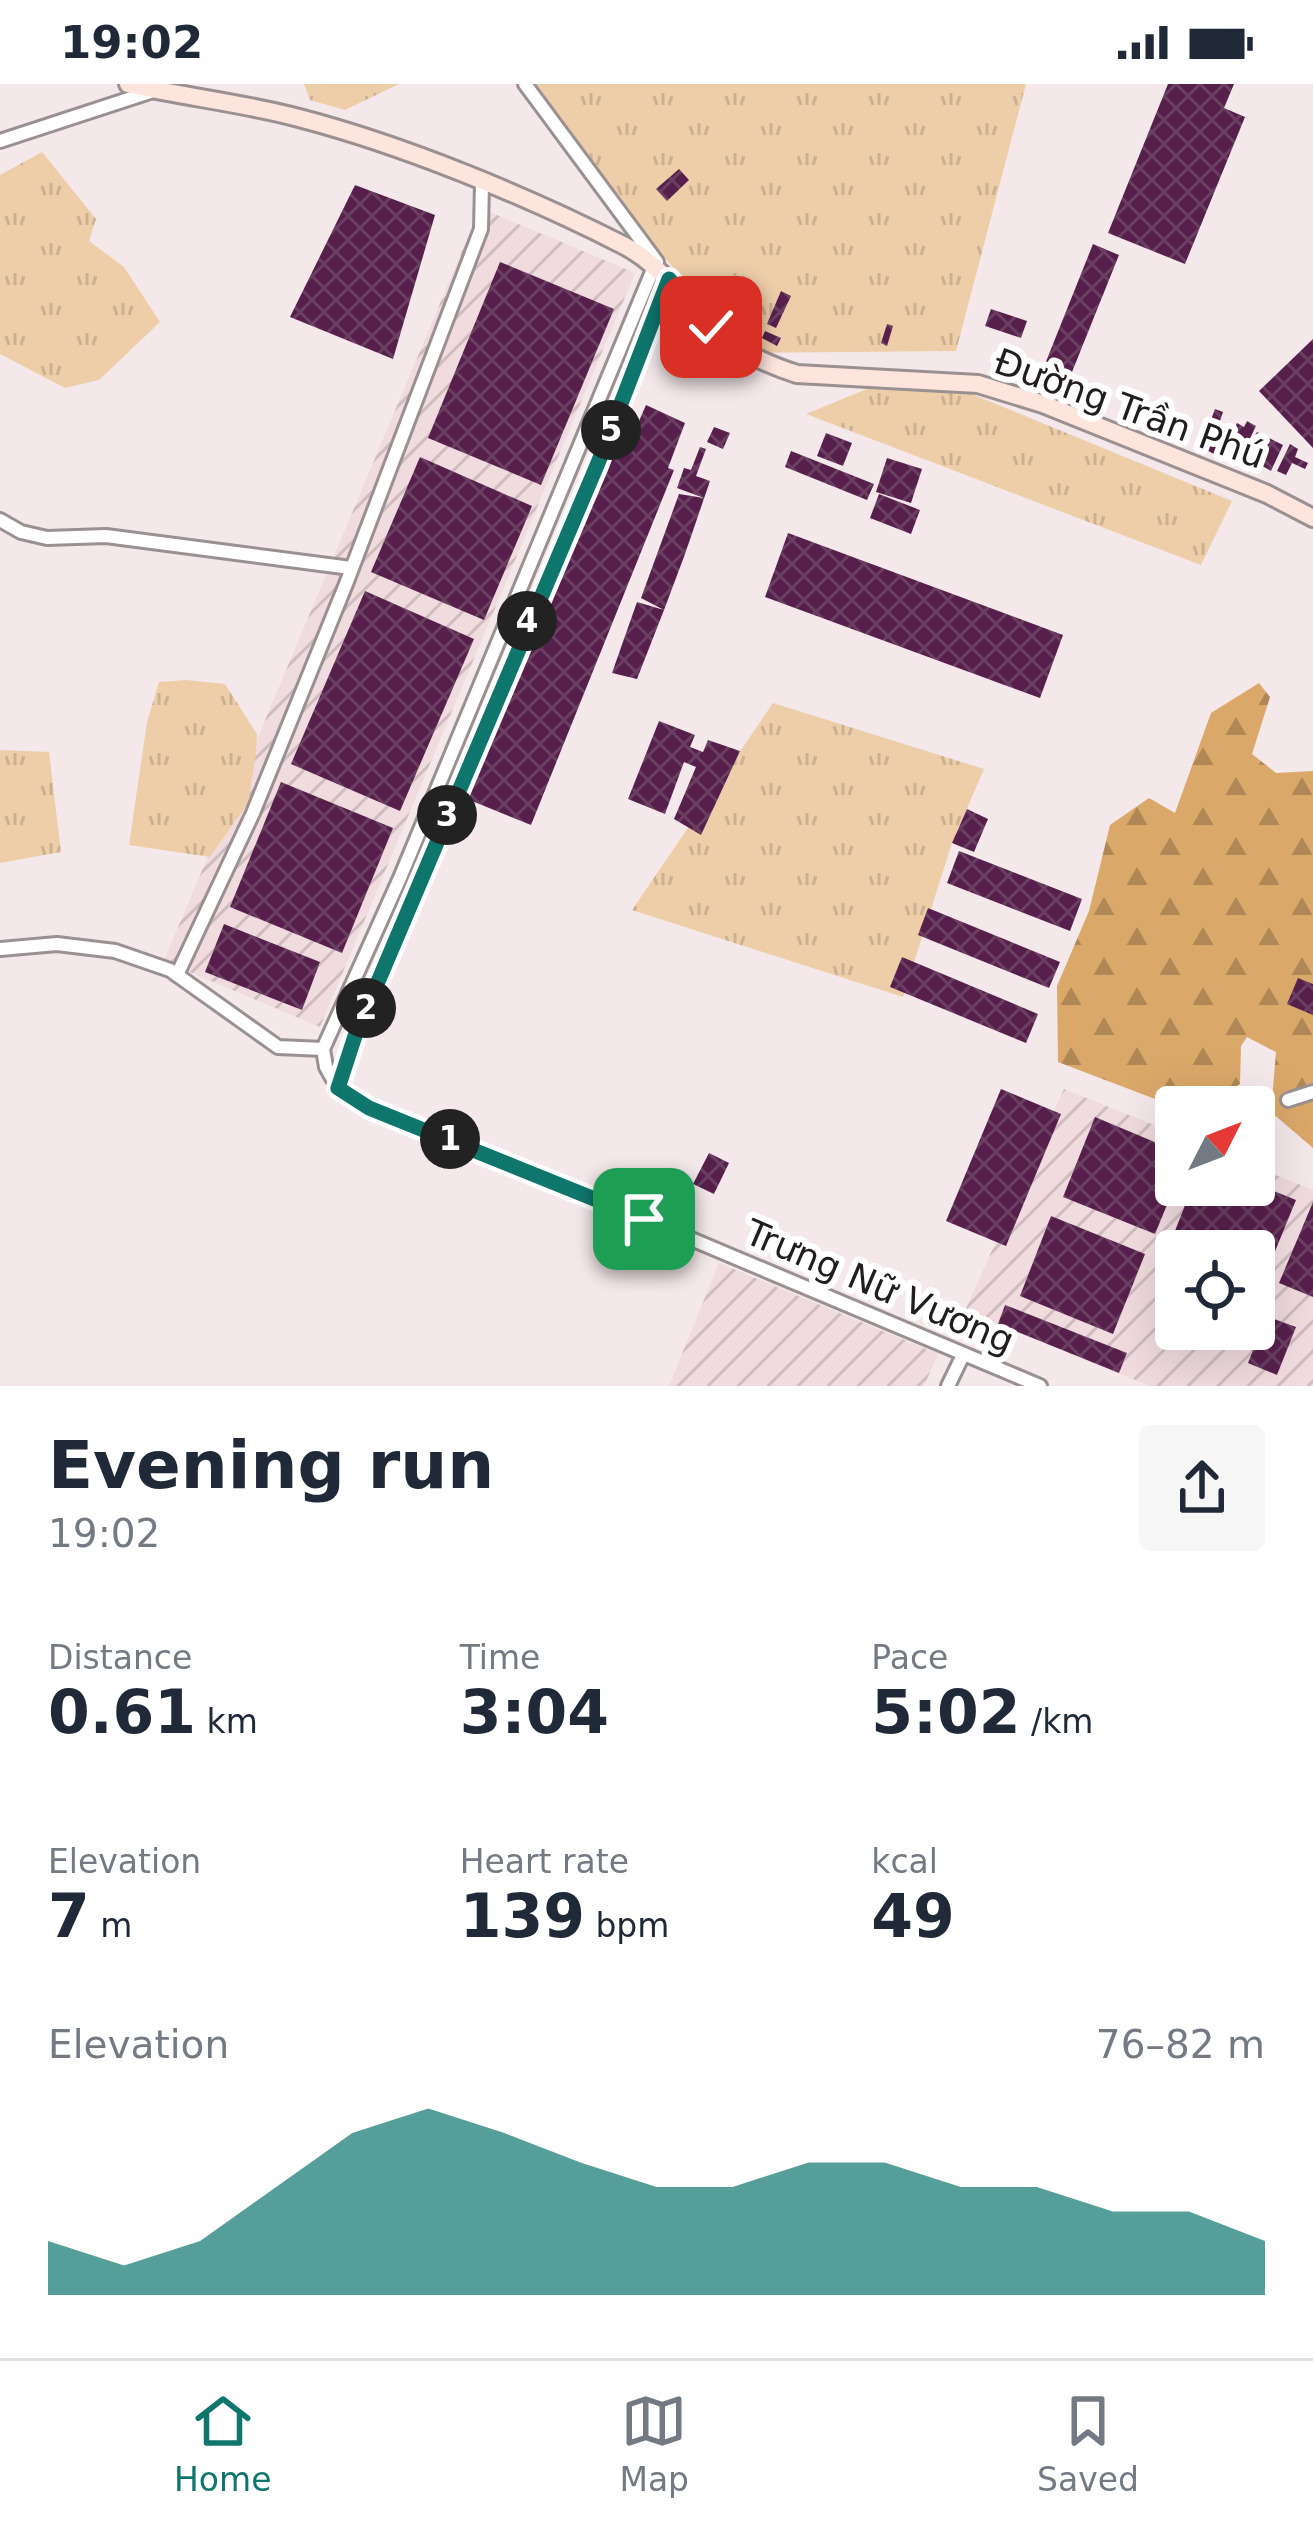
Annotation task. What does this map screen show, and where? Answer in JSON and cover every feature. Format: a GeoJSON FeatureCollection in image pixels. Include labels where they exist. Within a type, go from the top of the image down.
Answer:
{"type":"FeatureCollection","features":[{"type":"Feature","properties":{"kind":"main road","name":"Đường Trần Phú"},"geometry":{"type":"LineString","coordinates":[[128,84],[299,118],[482,183],[627,247],[662,273],[711,327],[773,367],[796,374],[977,384],[1063,412],[1267,494],[1313,518]]}},
{"type":"Feature","properties":{"kind":"street"},"geometry":{"type":"LineString","coordinates":[[525,84],[662,273]]}},
{"type":"Feature","properties":{"kind":"street"},"geometry":{"type":"LineString","coordinates":[[0,141],[155,90]]}},
{"type":"Feature","properties":{"kind":"street"},"geometry":{"type":"LineString","coordinates":[[177,975],[253,812],[351,568],[481,229],[482,183]]}},
{"type":"Feature","properties":{"kind":"street"},"geometry":{"type":"LineString","coordinates":[[338,1088],[323,1049],[662,273]]}},
{"type":"Feature","properties":{"kind":"street"},"geometry":{"type":"LineString","coordinates":[[338,1088],[355,1036],[598,463],[662,273]]}},
{"type":"Feature","properties":{"kind":"street"},"geometry":{"type":"LineString","coordinates":[[0,520],[32,536],[106,536],[351,568]]}},
{"type":"Feature","properties":{"kind":"street"},"geometry":{"type":"LineString","coordinates":[[0,949],[87,946],[157,964],[278,1047],[323,1049]]}},
{"type":"Feature","properties":{"kind":"street","name":"Trưng Nữ Vương"},"geometry":{"type":"LineString","coordinates":[[338,1088],[369,1108],[1040,1386]]}},
{"type":"Feature","properties":{"kind":"street"},"geometry":{"type":"LineString","coordinates":[[1288,1100],[1313,1092]]}},
{"type":"Feature","properties":{"kind":"street"},"geometry":{"type":"LineString","coordinates":[[948,1386],[962,1355]]}},
{"type":"Feature","properties":{"kind":"shaded area"},"geometry":{"type":"Polygon","coordinates":[[[480,208],[635,273],[320,1027],[164,961],[480,208]]]}},
{"type":"Feature","properties":{"kind":"shaded area"},"geometry":{"type":"Polygon","coordinates":[[[1064,1089],[1155,1126],[1155,1206],[1275,1206],[1275,1175],[1313,1190],[1313,1386],[1150,1386],[965,1311],[1064,1089]]]}},
{"type":"Feature","properties":{"kind":"shaded area"},"geometry":{"type":"Polygon","coordinates":[[[719,1263],[938,1354],[924,1386],[669,1386],[719,1263]]]}},
{"type":"Feature","properties":{"kind":"green space"},"geometry":{"type":"Polygon","coordinates":[[[304,84],[399,84],[345,110],[310,100],[304,84]]]}},
{"type":"Feature","properties":{"kind":"green space"},"geometry":{"type":"Polygon","coordinates":[[[518,84],[1026,84],[956,351],[745,353],[518,84]]]}},
{"type":"Feature","properties":{"kind":"green space"},"geometry":{"type":"Polygon","coordinates":[[[42,152],[96,219],[89,241],[124,267],[160,322],[99,380],[65,388],[0,354],[0,175],[42,152]]]}},
{"type":"Feature","properties":{"kind":"green space"},"geometry":{"type":"Polygon","coordinates":[[[913,370],[1232,501],[1201,565],[806,414],[913,370]]]}},
{"type":"Feature","properties":{"kind":"green space"},"geometry":{"type":"Polygon","coordinates":[[[159,682],[225,684],[257,734],[248,803],[210,857],[129,845],[147,722],[159,682]]]}},
{"type":"Feature","properties":{"kind":"green space"},"geometry":{"type":"Polygon","coordinates":[[[1259,683],[1270,697],[1252,754],[1276,773],[1313,771],[1313,1148],[1275,1115],[1276,1052],[1247,1037],[1241,1046],[1240,1084],[1155,1086],[1155,1099],[1058,1062],[1057,986],[1089,911],[1110,825],[1149,798],[1175,813],[1211,713],[1259,683]]]}},
{"type":"Feature","properties":{"kind":"green space"},"geometry":{"type":"Polygon","coordinates":[[[773,703],[984,769],[952,843],[903,997],[632,910],[773,703]]]}},
{"type":"Feature","properties":{"kind":"green space"},"geometry":{"type":"Polygon","coordinates":[[[0,750],[49,752],[61,852],[0,863],[0,750]]]}},
{"type":"Feature","properties":{"kind":"building"},"geometry":{"type":"Polygon","coordinates":[[[1168,84],[1234,84],[1224,108],[1245,117],[1185,264],[1108,233],[1168,84]]]}},
{"type":"Feature","properties":{"kind":"building"},"geometry":{"type":"Polygon","coordinates":[[[679,169],[689,180],[667,201],[656,189],[679,169]]]}},
{"type":"Feature","properties":{"kind":"building"},"geometry":{"type":"Polygon","coordinates":[[[355,185],[435,215],[393,359],[290,317],[355,185]]]}},
{"type":"Feature","properties":{"kind":"building"},"geometry":{"type":"Polygon","coordinates":[[[1093,244],[1119,255],[1070,377],[1095,387],[1092,395],[1041,374],[1093,244]]]}},
{"type":"Feature","properties":{"kind":"building"},"geometry":{"type":"Polygon","coordinates":[[[500,262],[614,309],[541,485],[428,438],[500,262]]]}},
{"type":"Feature","properties":{"kind":"building"},"geometry":{"type":"Polygon","coordinates":[[[781,291],[791,296],[776,328],[767,324],[781,291]]]}},
{"type":"Feature","properties":{"kind":"building"},"geometry":{"type":"Polygon","coordinates":[[[991,309],[1027,321],[1021,338],[985,326],[991,309]]]}},
{"type":"Feature","properties":{"kind":"building"},"geometry":{"type":"Polygon","coordinates":[[[887,324],[893,326],[887,346],[881,343],[887,324]]]}},
{"type":"Feature","properties":{"kind":"building"},"geometry":{"type":"Polygon","coordinates":[[[765,331],[781,338],[777,346],[762,338],[765,331]]]}},
{"type":"Feature","properties":{"kind":"building"},"geometry":{"type":"Polygon","coordinates":[[[1313,339],[1313,448],[1259,391],[1313,339]]]}},
{"type":"Feature","properties":{"kind":"building"},"geometry":{"type":"Polygon","coordinates":[[[646,405],[685,423],[668,468],[674,470],[531,825],[467,799],[611,445],[626,451],[646,405]]]}},
{"type":"Feature","properties":{"kind":"building"},"geometry":{"type":"Polygon","coordinates":[[[1215,409],[1223,412],[1215,436],[1206,433],[1215,409]]]}},
{"type":"Feature","properties":{"kind":"building"},"geometry":{"type":"Polygon","coordinates":[[[1247,421],[1256,426],[1239,461],[1230,456],[1235,446],[1228,443],[1237,423],[1244,427],[1247,421]]]}},
{"type":"Feature","properties":{"kind":"building"},"geometry":{"type":"Polygon","coordinates":[[[714,427],[730,433],[723,449],[707,442],[714,427]]]}},
{"type":"Feature","properties":{"kind":"building"},"geometry":{"type":"Polygon","coordinates":[[[1257,432],[1283,445],[1271,471],[1245,456],[1257,432]]]}},
{"type":"Feature","properties":{"kind":"building"},"geometry":{"type":"Polygon","coordinates":[[[826,433],[852,443],[843,466],[817,456],[826,433]]]}},
{"type":"Feature","properties":{"kind":"building"},"geometry":{"type":"Polygon","coordinates":[[[1203,438],[1219,445],[1214,454],[1199,446],[1203,438]]]}},
{"type":"Feature","properties":{"kind":"building"},"geometry":{"type":"Polygon","coordinates":[[[1290,444],[1298,449],[1295,457],[1308,463],[1305,469],[1292,463],[1286,475],[1277,471],[1290,444]]]}},
{"type":"Feature","properties":{"kind":"building"},"geometry":{"type":"Polygon","coordinates":[[[700,447],[706,449],[696,476],[710,481],[685,554],[664,610],[641,598],[679,494],[704,498],[677,488],[684,468],[691,470],[700,447]]]}},
{"type":"Feature","properties":{"kind":"building"},"geometry":{"type":"Polygon","coordinates":[[[791,451],[874,484],[867,500],[785,467],[791,451]]]}},
{"type":"Feature","properties":{"kind":"building"},"geometry":{"type":"Polygon","coordinates":[[[420,457],[532,506],[484,620],[371,572],[420,457]]]}},
{"type":"Feature","properties":{"kind":"building"},"geometry":{"type":"Polygon","coordinates":[[[887,458],[922,469],[911,503],[876,492],[887,458]]]}},
{"type":"Feature","properties":{"kind":"building"},"geometry":{"type":"Polygon","coordinates":[[[879,494],[920,510],[911,534],[870,518],[879,494]]]}},
{"type":"Feature","properties":{"kind":"building"},"geometry":{"type":"Polygon","coordinates":[[[788,533],[1063,635],[1040,698],[765,597],[788,533]]]}},
{"type":"Feature","properties":{"kind":"building"},"geometry":{"type":"Polygon","coordinates":[[[365,591],[474,639],[400,811],[291,764],[365,591]]]}},
{"type":"Feature","properties":{"kind":"building"},"geometry":{"type":"Polygon","coordinates":[[[637,602],[664,610],[637,679],[612,673],[637,602]]]}},
{"type":"Feature","properties":{"kind":"building"},"geometry":{"type":"Polygon","coordinates":[[[659,721],[695,735],[690,747],[703,752],[708,740],[740,751],[701,835],[674,819],[696,767],[684,762],[665,814],[628,799],[659,721]]]}},
{"type":"Feature","properties":{"kind":"building"},"geometry":{"type":"Polygon","coordinates":[[[281,782],[393,828],[342,953],[230,907],[281,782]]]}},
{"type":"Feature","properties":{"kind":"building"},"geometry":{"type":"Polygon","coordinates":[[[967,809],[988,819],[974,852],[952,843],[967,809]]]}},
{"type":"Feature","properties":{"kind":"building"},"geometry":{"type":"Polygon","coordinates":[[[959,851],[1082,899],[1070,931],[947,883],[959,851]]]}},
{"type":"Feature","properties":{"kind":"building"},"geometry":{"type":"Polygon","coordinates":[[[928,908],[1060,962],[1049,988],[918,935],[928,908]]]}},
{"type":"Feature","properties":{"kind":"building"},"geometry":{"type":"Polygon","coordinates":[[[224,924],[320,962],[302,1010],[205,972],[224,924]]]}},
{"type":"Feature","properties":{"kind":"building"},"geometry":{"type":"Polygon","coordinates":[[[902,957],[1038,1014],[1026,1043],[890,987],[902,957]]]}},
{"type":"Feature","properties":{"kind":"building"},"geometry":{"type":"Polygon","coordinates":[[[1298,978],[1313,984],[1313,1015],[1287,1004],[1298,978]]]}},
{"type":"Feature","properties":{"kind":"building"},"geometry":{"type":"Polygon","coordinates":[[[1001,1089],[1061,1114],[1006,1246],[946,1221],[1001,1089]]]}},
{"type":"Feature","properties":{"kind":"building"},"geometry":{"type":"Polygon","coordinates":[[[1095,1117],[1155,1142],[1155,1206],[1167,1206],[1155,1234],[1063,1197],[1095,1117]]]}},
{"type":"Feature","properties":{"kind":"building"},"geometry":{"type":"Polygon","coordinates":[[[709,1153],[729,1163],[714,1194],[693,1184],[709,1153]]]}},
{"type":"Feature","properties":{"kind":"building"},"geometry":{"type":"Polygon","coordinates":[[[1275,1192],[1296,1200],[1275,1251],[1275,1230],[1175,1230],[1185,1206],[1275,1206],[1275,1192]]]}},
{"type":"Feature","properties":{"kind":"building"},"geometry":{"type":"Polygon","coordinates":[[[1313,1202],[1313,1297],[1279,1283],[1313,1202]]]}},
{"type":"Feature","properties":{"kind":"building"},"geometry":{"type":"Polygon","coordinates":[[[1051,1216],[1145,1254],[1113,1334],[1020,1296],[1051,1216]]]}},
{"type":"Feature","properties":{"kind":"building"},"geometry":{"type":"Polygon","coordinates":[[[1005,1305],[1127,1353],[1119,1373],[998,1324],[1005,1305]]]}},
{"type":"Feature","properties":{"kind":"building"},"geometry":{"type":"Polygon","coordinates":[[[1275,1319],[1296,1327],[1277,1375],[1248,1363],[1253,1350],[1275,1350],[1275,1319]]]}},
{"type":"Feature","properties":{"kind":"route"},"geometry":{"type":"LineString","coordinates":[[644,1219],[369,1108],[338,1088],[355,1036],[526,623],[598,463],[669,279],[711,327]]}}]}
